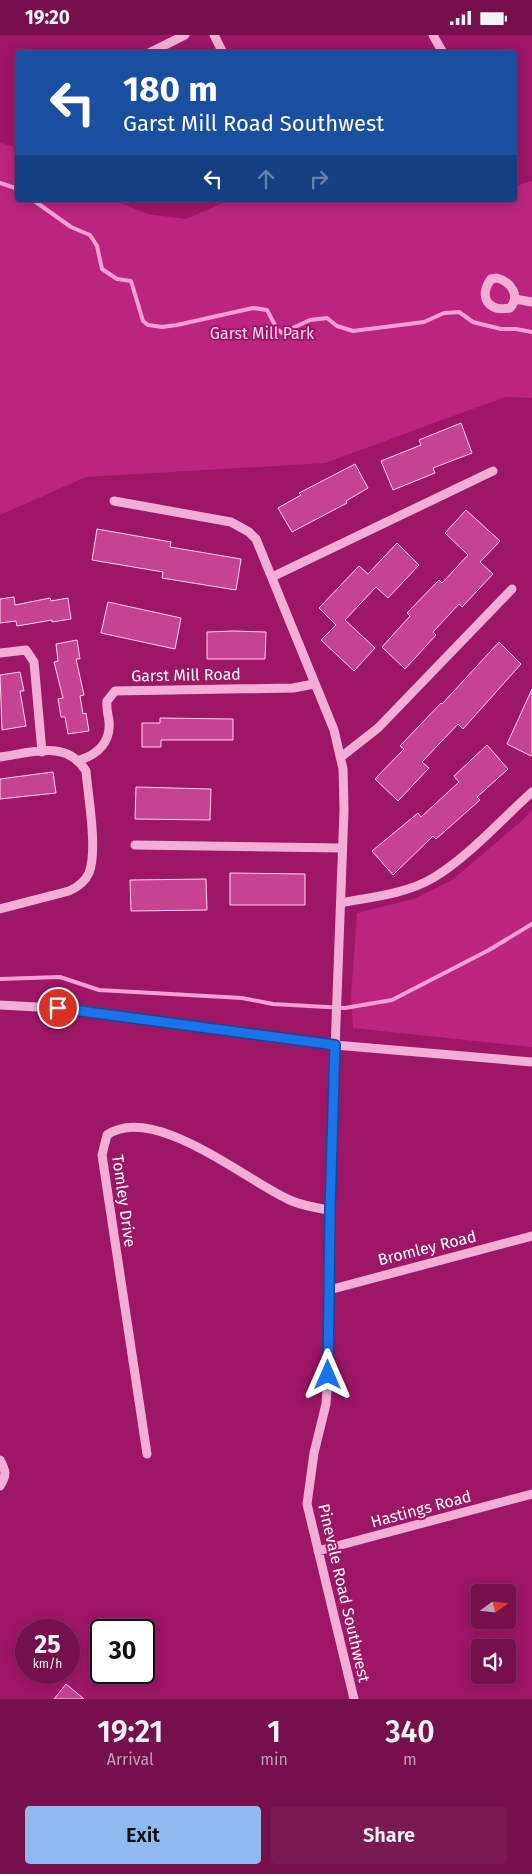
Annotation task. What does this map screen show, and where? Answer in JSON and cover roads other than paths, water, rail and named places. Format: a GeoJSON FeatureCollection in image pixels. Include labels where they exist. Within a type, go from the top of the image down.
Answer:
{"type":"FeatureCollection","features":[{"type":"Feature","properties":{"kind":"street"},"geometry":{"type":"LineString","coordinates":[[155,50],[185,35]]}},
{"type":"Feature","properties":{"kind":"street"},"geometry":{"type":"LineString","coordinates":[[214,35],[222,50]]}},
{"type":"Feature","properties":{"kind":"street"},"geometry":{"type":"LineString","coordinates":[[433,35],[441,50]]}},
{"type":"Feature","properties":{"kind":"street"},"geometry":{"type":"LineString","coordinates":[[515,299],[532,302]]}},
{"type":"Feature","properties":{"kind":"street"},"geometry":{"type":"LineString","coordinates":[[272,577],[494,471]]}},
{"type":"Feature","properties":{"kind":"street"},"geometry":{"type":"LineString","coordinates":[[114,501],[240,525],[256,539],[272,577],[334,730],[341,757],[344,810],[335,1045]]}},
{"type":"Feature","properties":{"kind":"street"},"geometry":{"type":"LineString","coordinates":[[341,757],[378,728],[512,589]]}},
{"type":"Feature","properties":{"kind":"street"},"geometry":{"type":"LineString","coordinates":[[0,653],[26,650],[34,662],[42,751]]}},
{"type":"Feature","properties":{"kind":"street","name":"Garst Mill Road"},"geometry":{"type":"LineString","coordinates":[[80,760],[98,751],[106,741],[109,726],[107,701],[115,691],[293,688],[314,684]]}},
{"type":"Feature","properties":{"kind":"street"},"geometry":{"type":"LineString","coordinates":[[0,757],[42,751],[65,751],[80,760],[86,771],[92,847],[89,871],[85,879],[69,891],[0,909]]}},
{"type":"Feature","properties":{"kind":"street"},"geometry":{"type":"LineString","coordinates":[[341,903],[414,887],[432,878],[449,867],[532,792]]}},
{"type":"Feature","properties":{"kind":"street"},"geometry":{"type":"LineString","coordinates":[[135,845],[342,848]]}},
{"type":"Feature","properties":{"kind":"street"},"geometry":{"type":"LineString","coordinates":[[0,1005],[74,1009],[335,1045],[532,1062]]}},
{"type":"Feature","properties":{"kind":"street","name":"Pinevale Road Southwest"},"geometry":{"type":"LineString","coordinates":[[335,1045],[326,1404],[314,1453],[307,1504],[354,1699]]}},
{"type":"Feature","properties":{"kind":"street","name":"Tomley Drive"},"geometry":{"type":"LineString","coordinates":[[146,1454],[102,1155],[107,1135],[124,1127],[167,1134],[190,1143],[292,1201],[330,1210]]}},
{"type":"Feature","properties":{"kind":"street","name":"Bromley Road"},"geometry":{"type":"LineString","coordinates":[[329,1290],[532,1236]]}},
{"type":"Feature","properties":{"kind":"street"},"geometry":{"type":"LineString","coordinates":[[0,1460],[6,1471],[0,1485]]}},
{"type":"Feature","properties":{"kind":"street","name":"Hastings Road"},"geometry":{"type":"LineString","coordinates":[[318,1551],[532,1494]]}},
{"type":"Feature","properties":{"kind":"waterway"},"geometry":{"type":"LineString","coordinates":[[0,183],[15,188]]}},
{"type":"Feature","properties":{"kind":"waterway"},"geometry":{"type":"LineString","coordinates":[[36,202],[71,227],[90,235],[97,246],[102,269],[117,279],[131,281],[143,321],[148,325],[162,327],[177,325],[253,308],[267,310],[277,329],[282,333],[310,320],[327,318],[337,326],[353,331],[424,322],[444,313],[459,312],[473,322],[501,329],[532,332]]}},
{"type":"Feature","properties":{"kind":"waterway"},"geometry":{"type":"LineString","coordinates":[[0,979],[60,977],[99,990],[242,998],[273,1004],[345,1008],[392,1000],[489,950],[532,924]]}},
{"type":"Feature","properties":{"kind":"park label","name":"Garst Mill Park"},"geometry":{"type":"Point","coordinates":[262,333]}}]}
